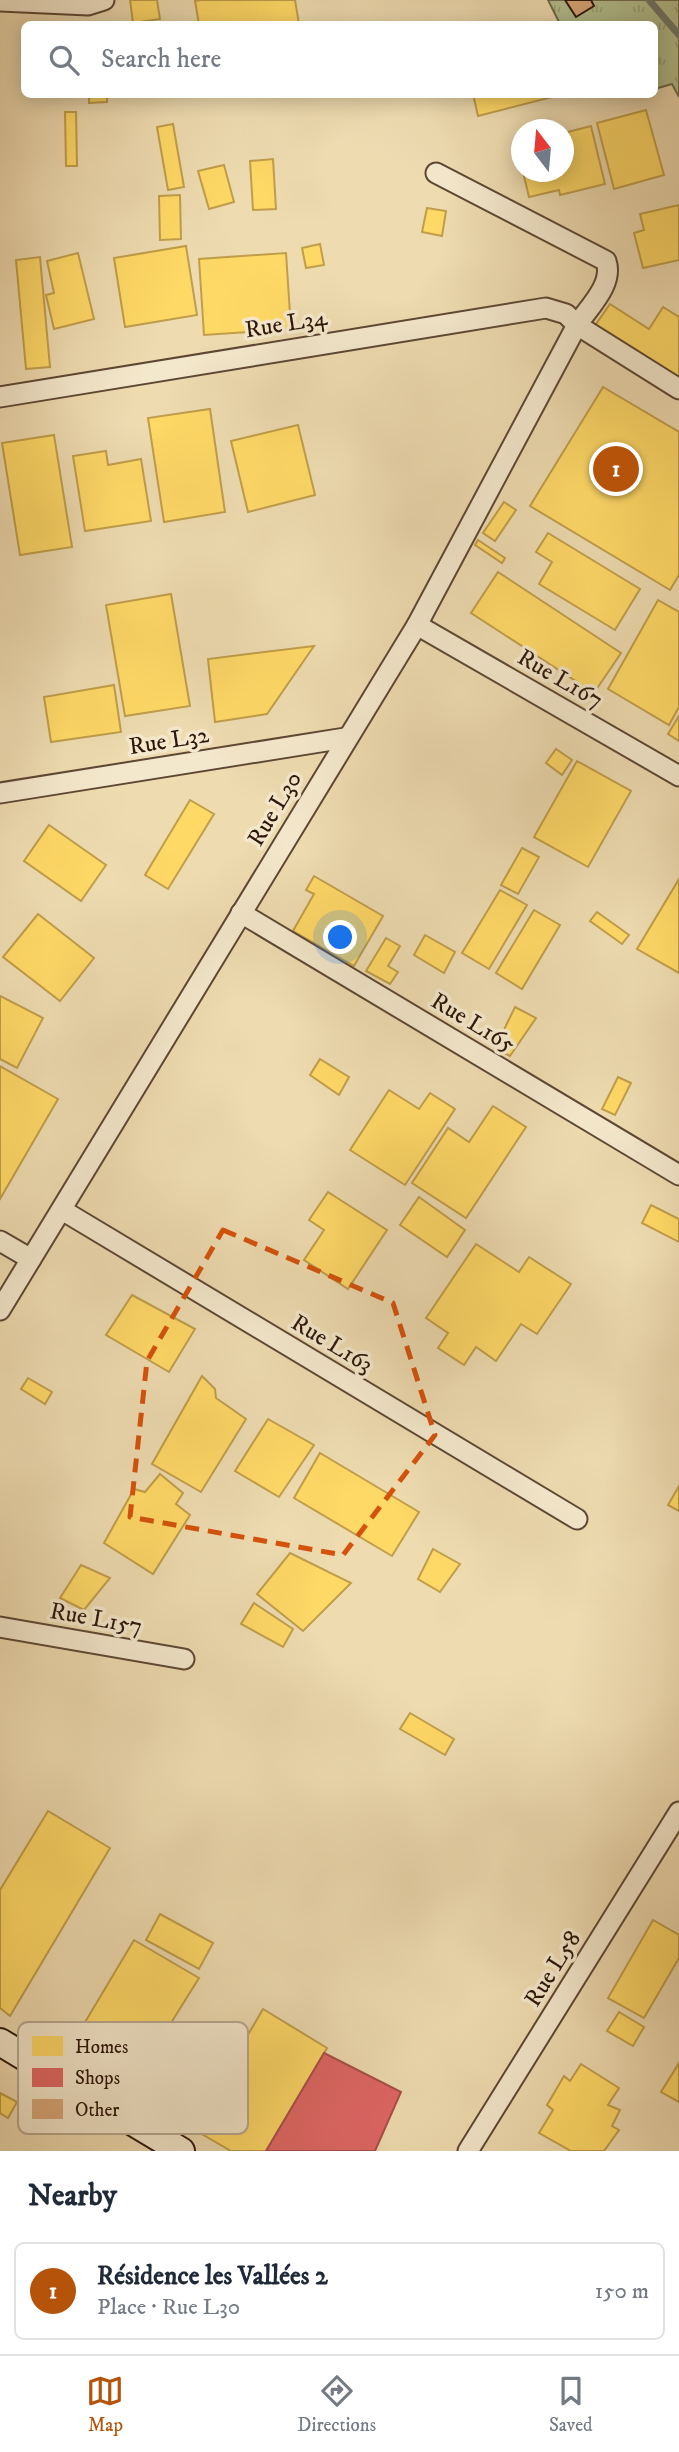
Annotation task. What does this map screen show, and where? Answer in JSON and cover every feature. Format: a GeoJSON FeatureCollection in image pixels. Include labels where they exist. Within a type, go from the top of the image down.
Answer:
{"type":"FeatureCollection","features":[{"type":"Feature","properties":{"kind":"street"},"geometry":{"type":"LineString","coordinates":[[0,1],[88,5],[104,0]]}},
{"type":"Feature","properties":{"kind":"street","name":"Rue L30"},"geometry":{"type":"LineString","coordinates":[[0,1310],[345,738],[417,625],[577,324],[607,281],[610,271],[606,261],[436,173]]}},
{"type":"Feature","properties":{"kind":"street","name":"Rue L34"},"geometry":{"type":"LineString","coordinates":[[0,397],[526,309],[546,308],[566,314],[577,324],[679,389]]}},
{"type":"Feature","properties":{"kind":"street","name":"Rue L167"},"geometry":{"type":"LineString","coordinates":[[417,625],[679,776]]}},
{"type":"Feature","properties":{"kind":"street","name":"Rue L32"},"geometry":{"type":"LineString","coordinates":[[0,793],[345,738]]}},
{"type":"Feature","properties":{"kind":"street","name":"Rue L165"},"geometry":{"type":"LineString","coordinates":[[241,913],[679,1175]]}},
{"type":"Feature","properties":{"kind":"street","name":"Rue L163"},"geometry":{"type":"LineString","coordinates":[[62,1210],[577,1519]]}},
{"type":"Feature","properties":{"kind":"street"},"geometry":{"type":"LineString","coordinates":[[0,1241],[31,1259]]}},
{"type":"Feature","properties":{"kind":"street","name":"Rue L157"},"geometry":{"type":"LineString","coordinates":[[0,1627],[184,1659]]}},
{"type":"Feature","properties":{"kind":"street","name":"Rue L58"},"geometry":{"type":"LineString","coordinates":[[468,2151],[679,1812]]}},
{"type":"Feature","properties":{"kind":"street"},"geometry":{"type":"LineString","coordinates":[[0,2042],[18,2053]]}},
{"type":"Feature","properties":{"kind":"street"},"geometry":{"type":"LineString","coordinates":[[149,2134],[175,2150]]}},
{"type":"Feature","properties":{"kind":"highlighted area"},"geometry":{"type":"Polygon","coordinates":[[[223,1230],[393,1303],[435,1435],[343,1555],[130,1517],[147,1361],[223,1230]]]}},
{"type":"Feature","properties":{"kind":"green space"},"geometry":{"type":"Polygon","coordinates":[[[548,0],[679,0],[679,97],[672,84],[658,88],[658,21],[558,21],[548,0]]]}},
{"type":"Feature","properties":{"kind":"building: Homes"},"geometry":{"type":"Polygon","coordinates":[[[130,0],[157,0],[160,19],[133,21],[130,0]]]}},
{"type":"Feature","properties":{"kind":"building: Homes"},"geometry":{"type":"Polygon","coordinates":[[[295,0],[298,21],[198,21],[195,1],[295,0]]]}},
{"type":"Feature","properties":{"kind":"building: Homes"},"geometry":{"type":"Polygon","coordinates":[[[89,98],[107,98],[107,102],[89,103],[89,98]]]}},
{"type":"Feature","properties":{"kind":"building: Homes"},"geometry":{"type":"Polygon","coordinates":[[[474,98],[548,98],[478,116],[474,98]]]}},
{"type":"Feature","properties":{"kind":"building: Homes"},"geometry":{"type":"Polygon","coordinates":[[[646,110],[664,175],[614,189],[597,123],[646,110]]]}},
{"type":"Feature","properties":{"kind":"building: Homes"},"geometry":{"type":"Polygon","coordinates":[[[65,112],[76,112],[77,166],[66,166],[65,112]]]}},
{"type":"Feature","properties":{"kind":"building: Homes"},"geometry":{"type":"Polygon","coordinates":[[[173,124],[184,187],[168,190],[157,127],[173,124]]]}},
{"type":"Feature","properties":{"kind":"building: Homes"},"geometry":{"type":"Polygon","coordinates":[[[591,126],[605,184],[560,195],[559,190],[529,197],[525,182],[574,182],[574,130],[591,126]]]}},
{"type":"Feature","properties":{"kind":"building: Homes"},"geometry":{"type":"Polygon","coordinates":[[[273,159],[276,209],[253,210],[250,161],[273,159]]]}},
{"type":"Feature","properties":{"kind":"building: Homes"},"geometry":{"type":"Polygon","coordinates":[[[224,165],[234,202],[209,209],[198,171],[224,165]]]}},
{"type":"Feature","properties":{"kind":"building: Homes"},"geometry":{"type":"Polygon","coordinates":[[[180,195],[181,239],[160,240],[159,196],[180,195]]]}},
{"type":"Feature","properties":{"kind":"building: Homes"},"geometry":{"type":"Polygon","coordinates":[[[679,205],[679,260],[643,268],[634,233],[644,230],[640,214],[679,205]]]}},
{"type":"Feature","properties":{"kind":"building: Homes"},"geometry":{"type":"Polygon","coordinates":[[[427,208],[446,211],[442,236],[422,232],[427,208]]]}},
{"type":"Feature","properties":{"kind":"building: Homes"},"geometry":{"type":"Polygon","coordinates":[[[320,244],[324,265],[306,268],[302,248],[320,244]]]}},
{"type":"Feature","properties":{"kind":"building: Homes"},"geometry":{"type":"Polygon","coordinates":[[[186,246],[197,315],[125,327],[114,258],[186,246]]]}},
{"type":"Feature","properties":{"kind":"building: Homes"},"geometry":{"type":"Polygon","coordinates":[[[78,253],[94,319],[54,329],[46,295],[54,293],[47,261],[78,253]]]}},
{"type":"Feature","properties":{"kind":"building: Homes"},"geometry":{"type":"Polygon","coordinates":[[[286,253],[291,329],[204,335],[199,259],[286,253]]]}},
{"type":"Feature","properties":{"kind":"building: Homes"},"geometry":{"type":"Polygon","coordinates":[[[40,257],[50,367],[26,369],[16,260],[40,257]]]}},
{"type":"Feature","properties":{"kind":"building: Homes"},"geometry":{"type":"Polygon","coordinates":[[[610,304],[649,329],[663,307],[679,317],[679,376],[676,381],[594,327],[610,304]]]}},
{"type":"Feature","properties":{"kind":"building: Homes"},"geometry":{"type":"Polygon","coordinates":[[[603,387],[679,432],[679,575],[670,590],[530,506],[603,387]]]}},
{"type":"Feature","properties":{"kind":"building: Homes"},"geometry":{"type":"Polygon","coordinates":[[[210,409],[225,512],[164,522],[148,418],[210,409]]]}},
{"type":"Feature","properties":{"kind":"building: Homes"},"geometry":{"type":"Polygon","coordinates":[[[298,425],[315,495],[248,512],[231,441],[298,425]]]}},
{"type":"Feature","properties":{"kind":"building: Homes"},"geometry":{"type":"Polygon","coordinates":[[[54,435],[72,547],[20,555],[2,443],[54,435]]]}},
{"type":"Feature","properties":{"kind":"building: Homes"},"geometry":{"type":"Polygon","coordinates":[[[106,451],[108,465],[141,459],[151,521],[85,531],[73,456],[106,451]]]}},
{"type":"Feature","properties":{"kind":"building: Homes"},"geometry":{"type":"Polygon","coordinates":[[[504,502],[516,510],[495,541],[483,533],[504,502]]]}},
{"type":"Feature","properties":{"kind":"building: Homes"},"geometry":{"type":"Polygon","coordinates":[[[548,533],[640,589],[615,630],[539,584],[552,562],[536,552],[548,533]]]}},
{"type":"Feature","properties":{"kind":"building: Homes"},"geometry":{"type":"Polygon","coordinates":[[[478,540],[505,558],[502,563],[475,545],[478,540]]]}},
{"type":"Feature","properties":{"kind":"building: Homes"},"geometry":{"type":"Polygon","coordinates":[[[498,572],[621,653],[594,693],[471,613],[498,572]]]}},
{"type":"Feature","properties":{"kind":"building: Homes"},"geometry":{"type":"Polygon","coordinates":[[[171,594],[190,706],[125,716],[106,605],[171,594]]]}},
{"type":"Feature","properties":{"kind":"building: Homes"},"geometry":{"type":"Polygon","coordinates":[[[658,600],[679,612],[679,707],[669,725],[608,689],[658,600]]]}},
{"type":"Feature","properties":{"kind":"building: Homes"},"geometry":{"type":"Polygon","coordinates":[[[314,646],[267,714],[215,722],[208,659],[314,646]]]}},
{"type":"Feature","properties":{"kind":"building: Homes"},"geometry":{"type":"Polygon","coordinates":[[[114,685],[121,732],[51,742],[44,697],[114,685]]]}},
{"type":"Feature","properties":{"kind":"building: Homes"},"geometry":{"type":"Polygon","coordinates":[[[679,716],[679,741],[668,734],[679,716]]]}},
{"type":"Feature","properties":{"kind":"building: Homes"},"geometry":{"type":"Polygon","coordinates":[[[556,749],[572,760],[562,775],[546,763],[556,749]]]}},
{"type":"Feature","properties":{"kind":"building: Homes"},"geometry":{"type":"Polygon","coordinates":[[[577,761],[631,791],[588,867],[534,837],[577,761]]]}},
{"type":"Feature","properties":{"kind":"building: Homes"},"geometry":{"type":"Polygon","coordinates":[[[190,800],[214,814],[168,889],[145,875],[190,800]]]}},
{"type":"Feature","properties":{"kind":"building: Homes"},"geometry":{"type":"Polygon","coordinates":[[[49,825],[106,865],[81,901],[24,861],[49,825]]]}},
{"type":"Feature","properties":{"kind":"building: Homes"},"geometry":{"type":"Polygon","coordinates":[[[522,848],[539,857],[518,894],[501,885],[522,848]]]}},
{"type":"Feature","properties":{"kind":"building: Homes"},"geometry":{"type":"Polygon","coordinates":[[[314,876],[383,916],[354,966],[293,931],[314,894],[306,890],[314,876]]]}},
{"type":"Feature","properties":{"kind":"building: Homes"},"geometry":{"type":"Polygon","coordinates":[[[679,879],[679,973],[637,949],[679,879]]]}},
{"type":"Feature","properties":{"kind":"building: Homes"},"geometry":{"type":"Polygon","coordinates":[[[500,890],[527,905],[489,969],[462,953],[500,890]]]}},
{"type":"Feature","properties":{"kind":"building: Homes"},"geometry":{"type":"Polygon","coordinates":[[[534,910],[560,925],[522,989],[496,973],[534,910]]]}},
{"type":"Feature","properties":{"kind":"building: Homes"},"geometry":{"type":"Polygon","coordinates":[[[597,912],[629,935],[622,944],[590,921],[597,912]]]}},
{"type":"Feature","properties":{"kind":"building: Homes"},"geometry":{"type":"Polygon","coordinates":[[[38,914],[94,958],[60,1001],[3,957],[38,914]]]}},
{"type":"Feature","properties":{"kind":"building: Homes"},"geometry":{"type":"Polygon","coordinates":[[[425,935],[455,952],[444,973],[414,955],[425,935]]]}},
{"type":"Feature","properties":{"kind":"building: Homes"},"geometry":{"type":"Polygon","coordinates":[[[386,938],[400,946],[388,966],[398,972],[390,984],[366,971],[386,938]]]}},
{"type":"Feature","properties":{"kind":"building: Homes"},"geometry":{"type":"Polygon","coordinates":[[[0,996],[43,1018],[17,1068],[0,1059],[0,996]]]}},
{"type":"Feature","properties":{"kind":"building: Homes"},"geometry":{"type":"Polygon","coordinates":[[[515,1007],[536,1018],[510,1056],[495,1048],[515,1007]]]}},
{"type":"Feature","properties":{"kind":"building: Homes"},"geometry":{"type":"Polygon","coordinates":[[[320,1059],[349,1077],[339,1095],[310,1075],[320,1059]]]}},
{"type":"Feature","properties":{"kind":"building: Homes"},"geometry":{"type":"Polygon","coordinates":[[[0,1066],[58,1099],[0,1199],[0,1066]]]}},
{"type":"Feature","properties":{"kind":"building: Homes"},"geometry":{"type":"Polygon","coordinates":[[[618,1077],[631,1083],[615,1115],[602,1109],[618,1077]]]}},
{"type":"Feature","properties":{"kind":"building: Homes"},"geometry":{"type":"Polygon","coordinates":[[[389,1090],[419,1109],[430,1093],[455,1109],[405,1185],[350,1150],[389,1090]]]}},
{"type":"Feature","properties":{"kind":"building: Homes"},"geometry":{"type":"Polygon","coordinates":[[[493,1106],[526,1127],[466,1218],[412,1183],[448,1128],[469,1142],[493,1106]]]}},
{"type":"Feature","properties":{"kind":"building: Homes"},"geometry":{"type":"Polygon","coordinates":[[[328,1192],[387,1230],[348,1289],[304,1260],[324,1230],[309,1220],[328,1192]]]}},
{"type":"Feature","properties":{"kind":"building: Homes"},"geometry":{"type":"Polygon","coordinates":[[[419,1197],[465,1230],[447,1257],[400,1225],[419,1197]]]}},
{"type":"Feature","properties":{"kind":"building: Homes"},"geometry":{"type":"Polygon","coordinates":[[[651,1205],[679,1219],[679,1242],[642,1223],[651,1205]]]}},
{"type":"Feature","properties":{"kind":"building: Homes"},"geometry":{"type":"Polygon","coordinates":[[[476,1244],[519,1272],[529,1257],[571,1284],[537,1334],[521,1324],[496,1361],[476,1347],[464,1365],[438,1348],[448,1333],[426,1318],[476,1244]]]}},
{"type":"Feature","properties":{"kind":"building: Homes"},"geometry":{"type":"Polygon","coordinates":[[[132,1295],[195,1329],[169,1372],[106,1335],[132,1295]]]}},
{"type":"Feature","properties":{"kind":"building: Homes"},"geometry":{"type":"Polygon","coordinates":[[[202,1376],[215,1389],[216,1398],[246,1419],[201,1492],[152,1464],[202,1376]]]}},
{"type":"Feature","properties":{"kind":"building: Homes"},"geometry":{"type":"Polygon","coordinates":[[[28,1378],[52,1392],[45,1404],[21,1389],[28,1378]]]}},
{"type":"Feature","properties":{"kind":"building: Homes"},"geometry":{"type":"Polygon","coordinates":[[[268,1419],[314,1445],[279,1497],[235,1471],[268,1419]]]}},
{"type":"Feature","properties":{"kind":"building: Homes"},"geometry":{"type":"Polygon","coordinates":[[[320,1453],[419,1512],[392,1556],[294,1498],[320,1453]]]}},
{"type":"Feature","properties":{"kind":"building: Homes"},"geometry":{"type":"Polygon","coordinates":[[[160,1474],[183,1493],[176,1504],[190,1515],[153,1574],[104,1543],[134,1489],[145,1492],[160,1474]]]}},
{"type":"Feature","properties":{"kind":"building: Homes"},"geometry":{"type":"Polygon","coordinates":[[[679,1486],[679,1511],[668,1505],[679,1486]]]}},
{"type":"Feature","properties":{"kind":"building: Homes"},"geometry":{"type":"Polygon","coordinates":[[[433,1549],[460,1564],[440,1592],[418,1579],[433,1549]]]}},
{"type":"Feature","properties":{"kind":"building: Homes"},"geometry":{"type":"Polygon","coordinates":[[[290,1553],[351,1583],[303,1631],[257,1594],[290,1553]]]}},
{"type":"Feature","properties":{"kind":"building: Homes"},"geometry":{"type":"Polygon","coordinates":[[[81,1565],[110,1578],[84,1610],[60,1598],[81,1565]]]}},
{"type":"Feature","properties":{"kind":"building: Homes"},"geometry":{"type":"Polygon","coordinates":[[[254,1603],[293,1629],[283,1647],[241,1624],[254,1603]]]}},
{"type":"Feature","properties":{"kind":"building: Homes"},"geometry":{"type":"Polygon","coordinates":[[[410,1713],[454,1739],[445,1755],[400,1729],[410,1713]]]}},
{"type":"Feature","properties":{"kind":"building: Homes"},"geometry":{"type":"Polygon","coordinates":[[[48,1811],[110,1848],[10,2016],[0,2008],[0,1890],[48,1811]]]}},
{"type":"Feature","properties":{"kind":"building: Homes"},"geometry":{"type":"Polygon","coordinates":[[[160,1914],[213,1943],[199,1969],[146,1940],[160,1914]]]}},
{"type":"Feature","properties":{"kind":"building: Homes"},"geometry":{"type":"Polygon","coordinates":[[[653,1920],[679,1935],[679,1958],[644,2018],[608,1998],[653,1920]]]}},
{"type":"Feature","properties":{"kind":"building: Homes"},"geometry":{"type":"Polygon","coordinates":[[[134,1940],[199,1978],[172,2022],[85,2022],[134,1940]]]}},
{"type":"Feature","properties":{"kind":"building: Homes"},"geometry":{"type":"Polygon","coordinates":[[[263,2009],[327,2048],[266,2151],[231,2151],[202,2134],[248,2134],[248,2035],[263,2009]]]}},
{"type":"Feature","properties":{"kind":"building: Homes"},"geometry":{"type":"Polygon","coordinates":[[[619,2012],[644,2027],[633,2046],[607,2031],[619,2012]]]}},
{"type":"Feature","properties":{"kind":"building: Homes"},"geometry":{"type":"Polygon","coordinates":[[[679,2063],[679,2102],[661,2092],[679,2063]]]}},
{"type":"Feature","properties":{"kind":"building: Homes"},"geometry":{"type":"Polygon","coordinates":[[[581,2064],[619,2088],[608,2105],[620,2110],[612,2126],[619,2130],[604,2151],[571,2151],[539,2133],[553,2110],[547,2105],[564,2076],[570,2081],[581,2064]]]}},
{"type":"Feature","properties":{"kind":"building: Homes"},"geometry":{"type":"Polygon","coordinates":[[[0,2093],[17,2102],[8,2118],[0,2113],[0,2093]]]}},
{"type":"Feature","properties":{"kind":"building: Shops"},"geometry":{"type":"Polygon","coordinates":[[[324,2053],[401,2092],[375,2151],[266,2151],[324,2053]]]}},
{"type":"Feature","properties":{"kind":"building: Other"},"geometry":{"type":"Polygon","coordinates":[[[565,0],[591,0],[594,6],[576,17],[565,0]]]}},
{"type":"Feature","properties":{"kind":"waterway"},"geometry":{"type":"LineString","coordinates":[[649,0],[679,35]]}},
{"type":"Feature","properties":{"kind":"place","name":"Résidence les Vallées 2"},"geometry":{"type":"Point","coordinates":[616,469]}}]}
